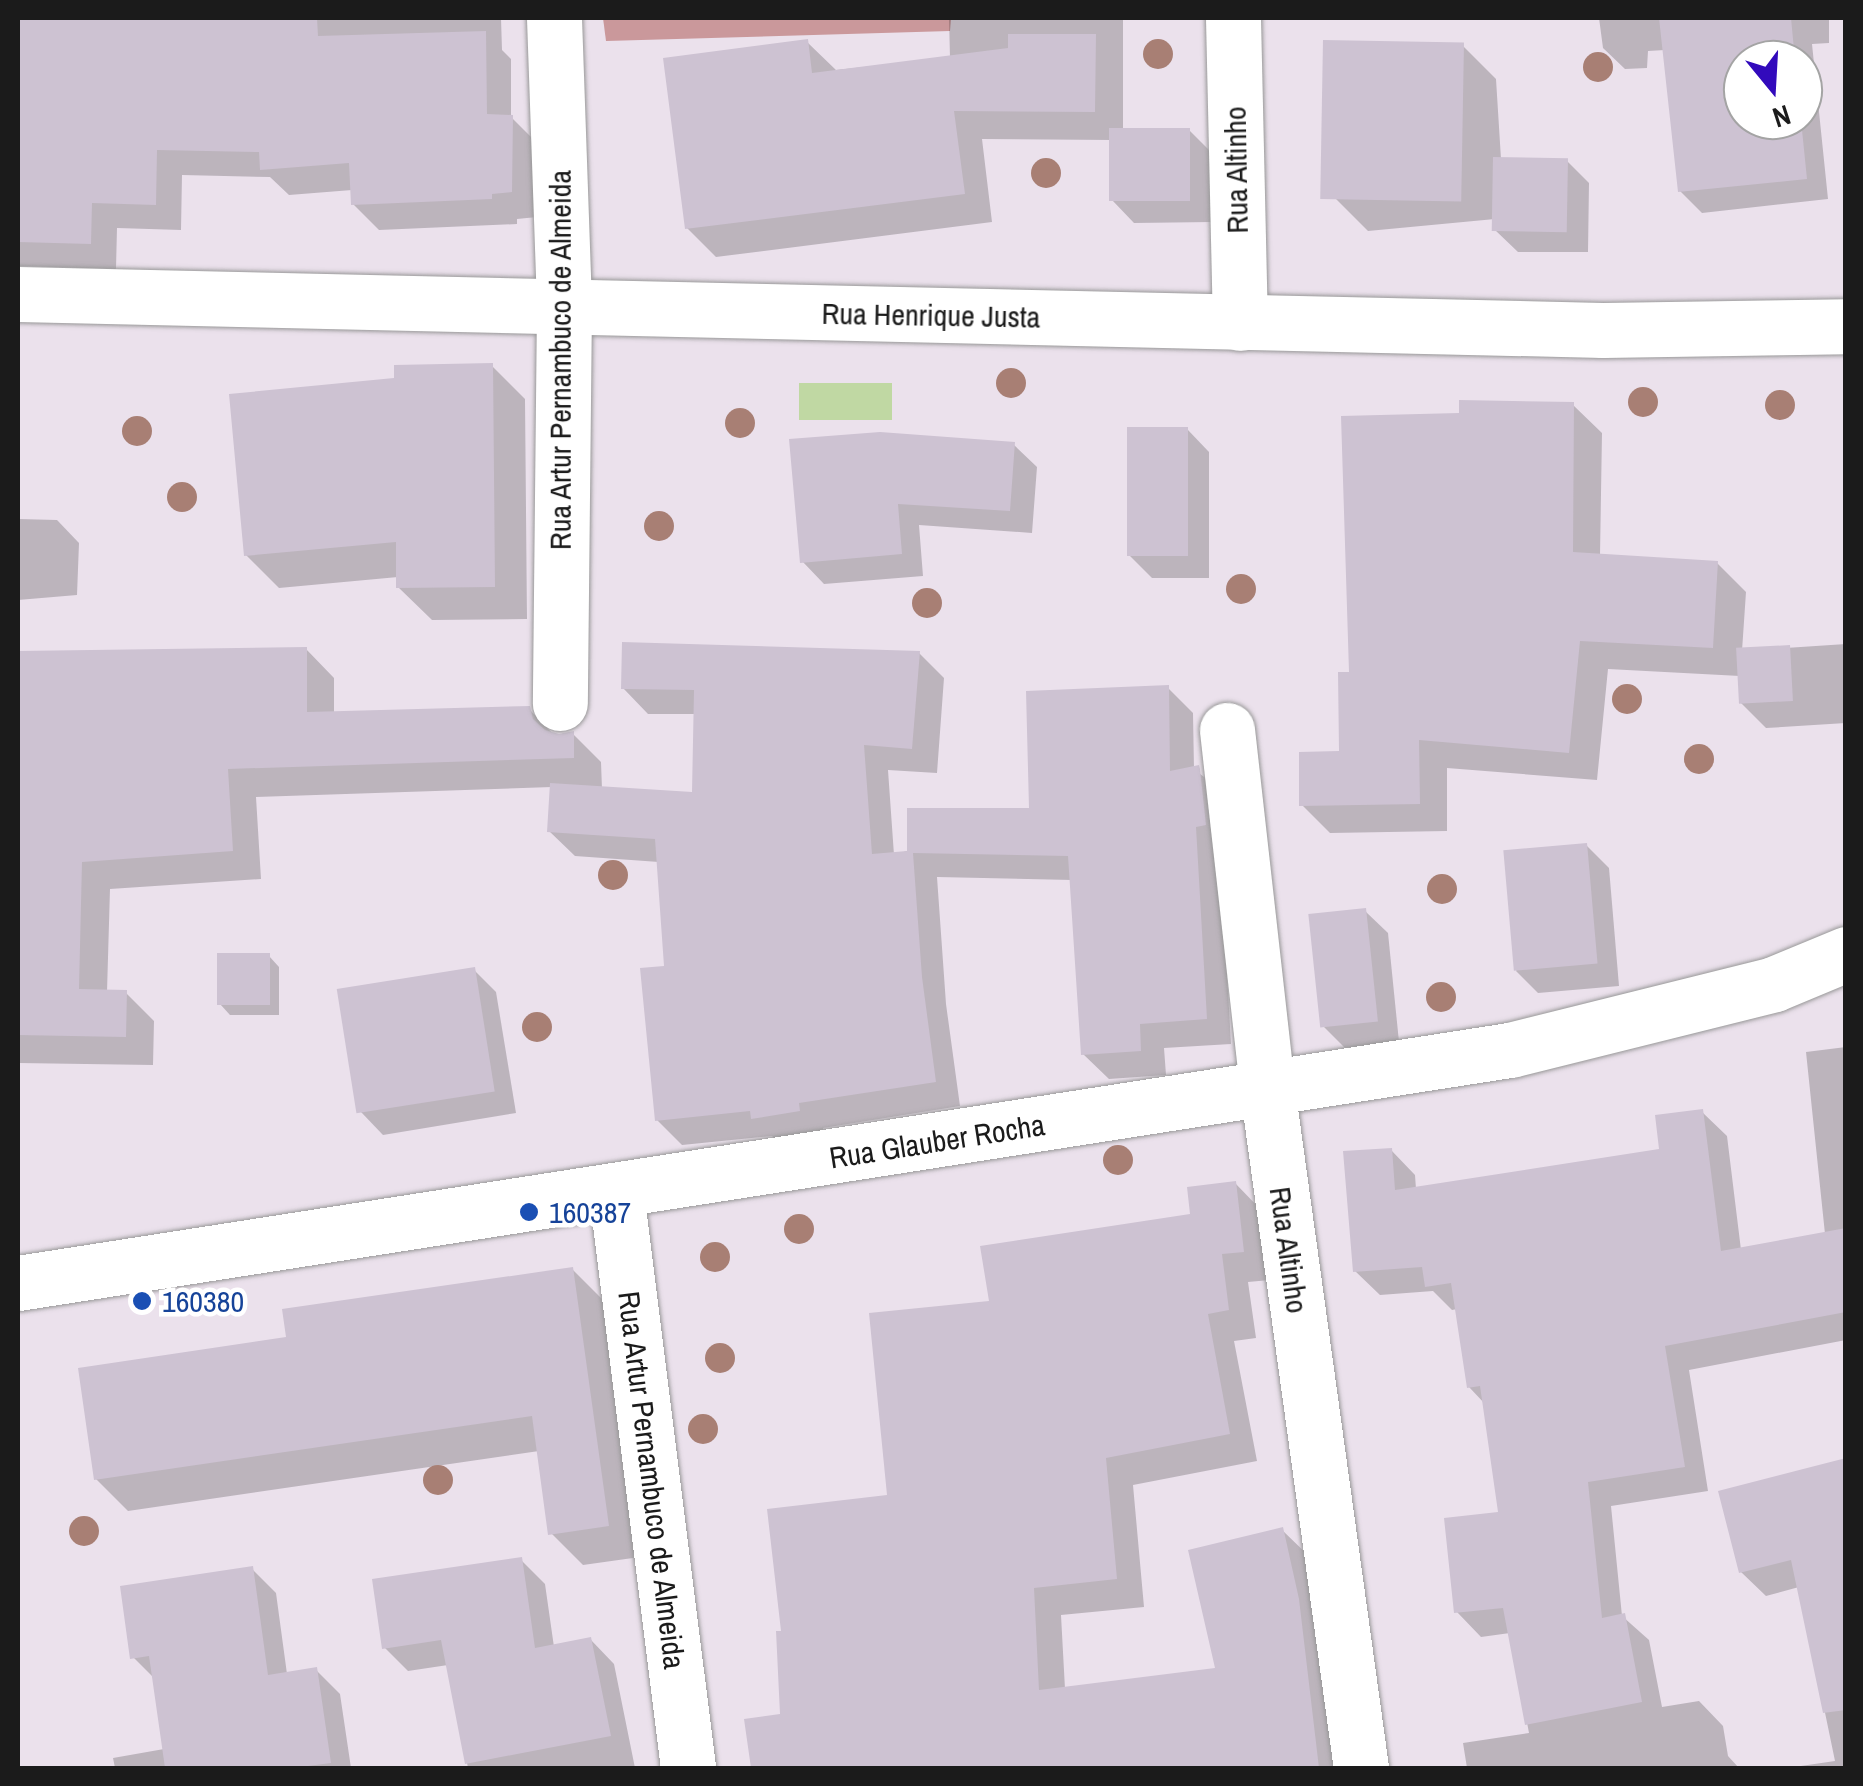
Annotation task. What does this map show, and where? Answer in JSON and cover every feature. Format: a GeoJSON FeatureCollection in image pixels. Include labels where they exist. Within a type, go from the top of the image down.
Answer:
{"type":"FeatureCollection","features":[{"type":"Feature","properties":{"kind":"street","name":"Rua Artur Pernambuco de Almeida"},"geometry":{"type":"LineString","coordinates":[[554,18],[564,306],[560,704]]}},
{"type":"Feature","properties":{"kind":"street","name":"Rua Altinho"},"geometry":{"type":"LineString","coordinates":[[1233,18],[1240,323]]}},
{"type":"Feature","properties":{"kind":"street","name":"Rua Henrique Justa"},"geometry":{"type":"LineString","coordinates":[[18,294],[1603,330],[1846,326]]}},
{"type":"Feature","properties":{"kind":"street","name":"Rua Altinho"},"geometry":{"type":"LineString","coordinates":[[1227,730],[1267,1088],[1361,1768]]}},
{"type":"Feature","properties":{"kind":"street","name":"Rua Glauber Rocha"},"geometry":{"type":"LineString","coordinates":[[18,1283],[1510,1050],[1774,984],[1846,954]]}},
{"type":"Feature","properties":{"kind":"street","name":"Rua Artur Pernambuco de Almeida"},"geometry":{"type":"LineString","coordinates":[[616,1192],[688,1768]]}},
{"type":"Feature","properties":{"kind":"shaded area"},"geometry":{"type":"Polygon","coordinates":[[[603,18],[951,18],[950,31],[606,41],[603,18]]]}},
{"type":"Feature","properties":{"kind":"shaded area"},"geometry":{"type":"Polygon","coordinates":[[[799,383],[892,383],[892,420],[799,420],[799,383]]]}},
{"type":"Feature","properties":{"kind":"building"},"geometry":{"type":"Polygon","coordinates":[[[18,18],[317,18],[318,36],[486,31],[487,114],[513,115],[512,192],[492,194],[492,199],[351,205],[349,163],[260,170],[259,152],[157,150],[156,205],[92,203],[91,244],[18,242],[18,18]]]}},
{"type":"Feature","properties":{"kind":"building"},"geometry":{"type":"Polygon","coordinates":[[[1659,18],[1791,18],[1793,40],[1723,40],[1723,140],[1803,140],[1807,179],[1678,192],[1659,18]]]}},
{"type":"Feature","properties":{"kind":"building"},"geometry":{"type":"Polygon","coordinates":[[[1008,34],[1096,34],[1095,112],[954,111],[965,194],[685,229],[663,58],[808,39],[812,73],[1008,48],[1008,34]]]}},
{"type":"Feature","properties":{"kind":"building"},"geometry":{"type":"Polygon","coordinates":[[[1323,40],[1464,42],[1461,201],[1320,199],[1323,40]]]}},
{"type":"Feature","properties":{"kind":"building"},"geometry":{"type":"Polygon","coordinates":[[[1109,128],[1190,128],[1190,201],[1109,201],[1109,128]]]}},
{"type":"Feature","properties":{"kind":"building"},"geometry":{"type":"Polygon","coordinates":[[[1493,157],[1568,158],[1567,232],[1492,231],[1493,157]]]}},
{"type":"Feature","properties":{"kind":"building"},"geometry":{"type":"Polygon","coordinates":[[[493,363],[495,587],[396,588],[396,542],[244,556],[229,394],[394,378],[394,365],[493,363]]]}},
{"type":"Feature","properties":{"kind":"building"},"geometry":{"type":"Polygon","coordinates":[[[1459,400],[1574,402],[1573,552],[1718,561],[1713,648],[1580,641],[1569,753],[1419,740],[1420,804],[1299,806],[1299,752],[1339,751],[1338,672],[1349,672],[1341,416],[1459,413],[1459,400]]]}},
{"type":"Feature","properties":{"kind":"building"},"geometry":{"type":"Polygon","coordinates":[[[1127,427],[1188,427],[1188,556],[1127,556],[1127,427]]]}},
{"type":"Feature","properties":{"kind":"building"},"geometry":{"type":"Polygon","coordinates":[[[880,432],[1015,442],[1010,511],[898,504],[902,554],[800,563],[789,439],[880,432]]]}},
{"type":"Feature","properties":{"kind":"building"},"geometry":{"type":"Polygon","coordinates":[[[622,642],[920,651],[912,749],[864,745],[872,854],[907,851],[907,808],[1029,808],[1026,691],[1169,685],[1170,771],[1199,765],[1200,769],[1206,825],[1196,827],[1207,1019],[1140,1024],[1141,1051],[1081,1055],[1068,856],[913,853],[922,977],[936,1082],[799,1103],[800,1111],[751,1119],[750,1111],[655,1121],[640,968],[664,966],[655,839],[547,832],[550,783],[692,792],[694,690],[621,689],[622,642]]]}},
{"type":"Feature","properties":{"kind":"building"},"geometry":{"type":"Polygon","coordinates":[[[1790,645],[1793,701],[1739,704],[1736,648],[1790,645]]]}},
{"type":"Feature","properties":{"kind":"building"},"geometry":{"type":"Polygon","coordinates":[[[307,647],[307,712],[530,706],[533,719],[545,730],[559,734],[574,731],[574,758],[228,769],[233,851],[82,862],[79,989],[127,990],[126,1037],[18,1035],[18,651],[307,647]]]}},
{"type":"Feature","properties":{"kind":"building"},"geometry":{"type":"Polygon","coordinates":[[[1587,843],[1598,964],[1514,971],[1503,850],[1587,843]]]}},
{"type":"Feature","properties":{"kind":"building"},"geometry":{"type":"Polygon","coordinates":[[[1366,908],[1378,1021],[1320,1027],[1308,914],[1366,908]]]}},
{"type":"Feature","properties":{"kind":"building"},"geometry":{"type":"Polygon","coordinates":[[[217,953],[270,953],[270,1005],[217,1005],[217,953]]]}},
{"type":"Feature","properties":{"kind":"building"},"geometry":{"type":"Polygon","coordinates":[[[475,967],[495,1091],[356,1113],[337,989],[475,967]]]}},
{"type":"Feature","properties":{"kind":"building"},"geometry":{"type":"Polygon","coordinates":[[[1703,1109],[1721,1251],[1846,1228],[1846,1312],[1665,1346],[1685,1467],[1588,1482],[1602,1618],[1625,1613],[1642,1702],[1525,1725],[1503,1608],[1454,1613],[1444,1518],[1498,1512],[1480,1386],[1467,1388],[1451,1283],[1425,1287],[1422,1267],[1353,1272],[1343,1151],[1392,1148],[1395,1190],[1659,1149],[1655,1115],[1703,1109]]]}},
{"type":"Feature","properties":{"kind":"building"},"geometry":{"type":"Polygon","coordinates":[[[1236,1181],[1244,1252],[1222,1254],[1229,1310],[1208,1314],[1230,1434],[1106,1458],[1117,1579],[1034,1588],[1039,1690],[1215,1668],[1188,1550],[1283,1527],[1299,1599],[1319,1768],[751,1768],[744,1719],[780,1714],[776,1631],[781,1631],[767,1509],[887,1495],[869,1313],[989,1301],[980,1246],[1190,1214],[1187,1187],[1236,1181]]]}},
{"type":"Feature","properties":{"kind":"building"},"geometry":{"type":"Polygon","coordinates":[[[573,1267],[609,1526],[548,1535],[532,1416],[94,1480],[78,1368],[286,1337],[282,1309],[573,1267]]]}},
{"type":"Feature","properties":{"kind":"building"},"geometry":{"type":"Polygon","coordinates":[[[1846,1458],[1846,1710],[1823,1713],[1791,1560],[1739,1573],[1718,1491],[1846,1458]]]}},
{"type":"Feature","properties":{"kind":"building"},"geometry":{"type":"Polygon","coordinates":[[[522,1557],[535,1648],[591,1637],[611,1736],[465,1764],[441,1640],[382,1649],[372,1579],[522,1557]]]}},
{"type":"Feature","properties":{"kind":"building"},"geometry":{"type":"Polygon","coordinates":[[[253,1566],[268,1675],[317,1667],[331,1763],[292,1768],[165,1768],[149,1656],[130,1659],[120,1586],[253,1566]]]}},
{"type":"Feature","properties":{"kind":"place","name":"160387"},"geometry":{"type":"Point","coordinates":[529,1212]}},
{"type":"Feature","properties":{"kind":"place","name":"160380"},"geometry":{"type":"Point","coordinates":[142,1301]}}]}
